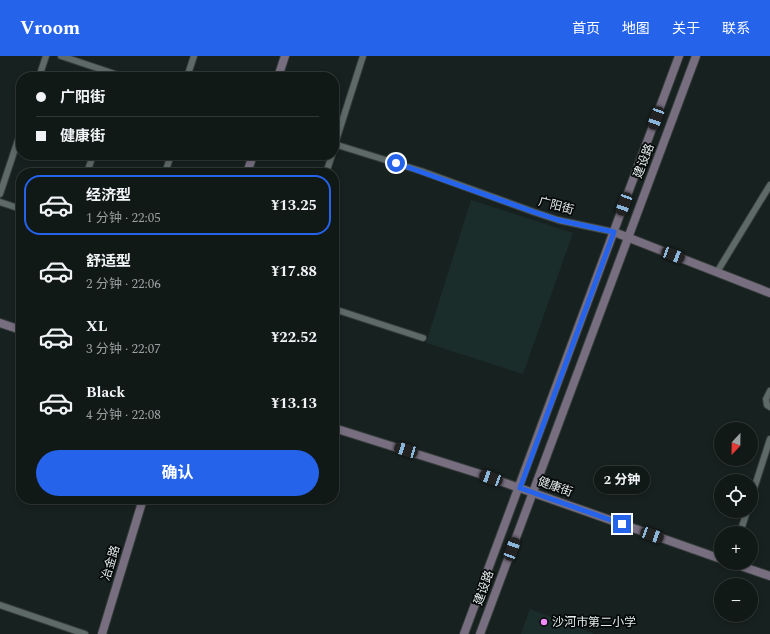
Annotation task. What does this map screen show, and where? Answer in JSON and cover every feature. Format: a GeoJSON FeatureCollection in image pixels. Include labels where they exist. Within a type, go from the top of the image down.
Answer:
{"type":"FeatureCollection","features":[{"type":"Feature","properties":{"kind":"street"},"geometry":{"type":"LineString","coordinates":[[41,72],[46,56]]}},
{"type":"Feature","properties":{"kind":"street"},"geometry":{"type":"LineString","coordinates":[[61,56],[108,72]]}},
{"type":"Feature","properties":{"kind":"street"},"geometry":{"type":"LineString","coordinates":[[189,72],[194,56]]}},
{"type":"Feature","properties":{"kind":"street"},"geometry":{"type":"LineString","coordinates":[[280,72],[285,56]]}},
{"type":"Feature","properties":{"kind":"street"},"geometry":{"type":"LineString","coordinates":[[339,130],[363,56]]}},
{"type":"Feature","properties":{"kind":"street","name":"建设路"},"geometry":{"type":"LineString","coordinates":[[464,634],[520,488],[679,56]]}},
{"type":"Feature","properties":{"kind":"street","name":"建设路"},"geometry":{"type":"LineString","coordinates":[[480,634],[696,56]]}},
{"type":"Feature","properties":{"kind":"street"},"geometry":{"type":"LineString","coordinates":[[0,194],[16,146]]}},
{"type":"Feature","properties":{"kind":"street","name":"广阳街"},"geometry":{"type":"LineString","coordinates":[[339,146],[421,171],[558,220],[614,232],[770,293]]}},
{"type":"Feature","properties":{"kind":"street"},"geometry":{"type":"LineString","coordinates":[[717,272],[770,184]]}},
{"type":"Feature","properties":{"kind":"street"},"geometry":{"type":"LineString","coordinates":[[0,202],[16,207]]}},
{"type":"Feature","properties":{"kind":"street"},"geometry":{"type":"LineString","coordinates":[[339,311],[423,338]]}},
{"type":"Feature","properties":{"kind":"street"},"geometry":{"type":"LineString","coordinates":[[0,323],[16,328]]}},
{"type":"Feature","properties":{"kind":"street"},"geometry":{"type":"LineString","coordinates":[[770,391],[766,399],[767,404],[770,407]]}},
{"type":"Feature","properties":{"kind":"street","name":"健康街"},"geometry":{"type":"LineString","coordinates":[[339,430],[477,473],[714,557]]}},
{"type":"Feature","properties":{"kind":"street"},"geometry":{"type":"LineString","coordinates":[[758,476],[770,439]]}},
{"type":"Feature","properties":{"kind":"street","name":"冶金路"},"geometry":{"type":"LineString","coordinates":[[102,634],[141,504]]}},
{"type":"Feature","properties":{"kind":"street"},"geometry":{"type":"LineString","coordinates":[[752,570],[770,576]]}},
{"type":"Feature","properties":{"kind":"street"},"geometry":{"type":"LineString","coordinates":[[0,604],[85,634]]}},
{"type":"Feature","properties":{"kind":"shaded area"},"geometry":{"type":"Polygon","coordinates":[[[471,200],[573,233],[523,374],[426,343],[471,200]]]}},
{"type":"Feature","properties":{"kind":"shaded area","name":"沙河市第二小学"},"geometry":{"type":"Polygon","coordinates":[[[530,609],[595,634],[521,634],[530,609]]]}},
{"type":"Feature","properties":{"kind":"place","name":"沙河市第二小学"},"geometry":{"type":"Point","coordinates":[544,622]}},
{"type":"Feature","properties":{"kind":"route"},"geometry":{"type":"LineString","coordinates":[[396,163],[558,220],[614,232],[520,488],[622,524]]}}]}
